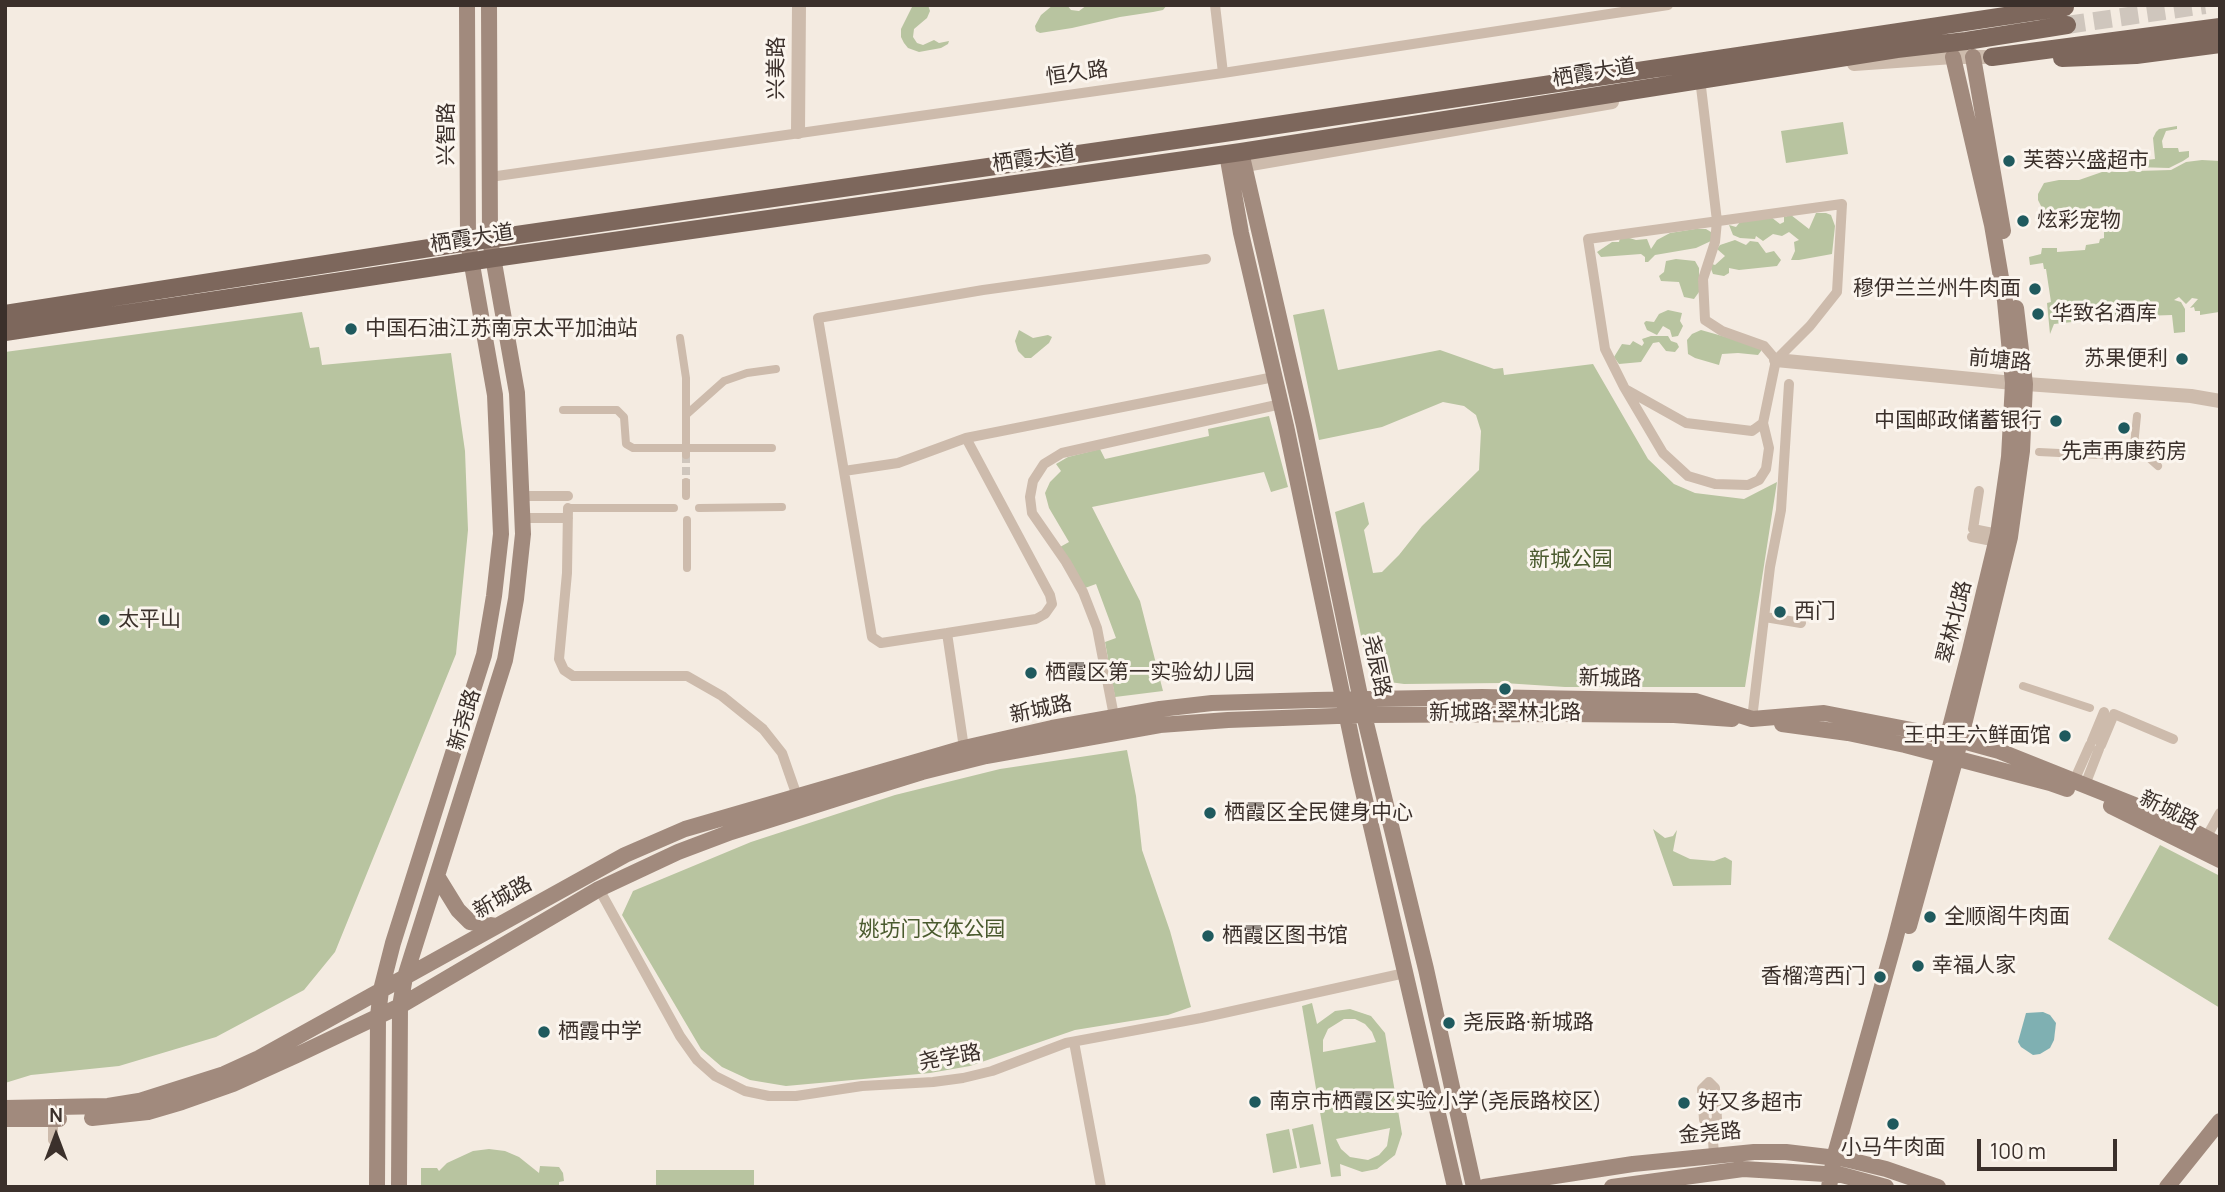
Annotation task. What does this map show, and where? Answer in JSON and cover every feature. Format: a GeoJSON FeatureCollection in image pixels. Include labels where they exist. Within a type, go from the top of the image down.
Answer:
{"type":"FeatureCollection","features":[{"type":"Feature","properties":{"kind":"main road","name":"兴智路"},"geometry":{"type":"LineString","coordinates":[[467,5],[468,242],[473,262]]}},
{"type":"Feature","properties":{"kind":"main road","name":"兴智路"},"geometry":{"type":"LineString","coordinates":[[489,5],[490,240],[494,258]]}},
{"type":"Feature","properties":{"kind":"main road"},"geometry":{"type":"LineString","coordinates":[[1823,43],[1921,18],[2004,5]]}},
{"type":"Feature","properties":{"kind":"main road","name":"栖霞大道"},"geometry":{"type":"LineString","coordinates":[[5,314],[468,242],[1823,43],[2066,16],[1870,53],[1238,157],[494,258],[5,332]]}},
{"type":"Feature","properties":{"kind":"main road"},"geometry":{"type":"LineString","coordinates":[[1992,57],[2220,27]]}},
{"type":"Feature","properties":{"kind":"main road"},"geometry":{"type":"LineString","coordinates":[[1992,57],[2040,60],[2136,55],[2220,44]]}},
{"type":"Feature","properties":{"kind":"main road","name":"翠林北路"},"geometry":{"type":"LineString","coordinates":[[1837,1173],[1950,756],[1998,538],[2019,384],[1992,225],[1953,57]]}},
{"type":"Feature","properties":{"kind":"main road","name":"翠林北路"},"geometry":{"type":"LineString","coordinates":[[1953,738],[2010,537],[2022,451],[2012,285],[1973,58]]}},
{"type":"Feature","properties":{"kind":"main road","name":"尧辰路"},"geometry":{"type":"LineString","coordinates":[[1238,157],[1241,233],[1281,404],[1347,716],[1455,1187]]}},
{"type":"Feature","properties":{"kind":"main road","name":"尧辰路"},"geometry":{"type":"LineString","coordinates":[[1238,157],[1304,426],[1363,707],[1426,969],[1474,1187]]}},
{"type":"Feature","properties":{"kind":"main road","name":"新尧路"},"geometry":{"type":"LineString","coordinates":[[399,1187],[400,1006],[405,977],[505,660],[516,599],[523,534],[517,393],[494,258]]}},
{"type":"Feature","properties":{"kind":"main road","name":"新尧路"},"geometry":{"type":"LineString","coordinates":[[377,1187],[378,1016],[381,990],[393,943],[484,655],[501,534],[495,396],[473,262]]}},
{"type":"Feature","properties":{"kind":"main road","name":"新城路"},"geometry":{"type":"LineString","coordinates":[[5,1119],[129,1115],[182,1102],[233,1084],[400,1006],[599,889],[678,852],[731,832],[922,772],[986,756],[1160,725],[1347,716],[1363,707],[1482,698],[1695,701],[1752,719],[1824,713],[1953,738],[1999,751],[2172,820],[2213,841]]}},
{"type":"Feature","properties":{"kind":"main road","name":"新城路"},"geometry":{"type":"LineString","coordinates":[[5,1108],[108,1106],[185,1089],[259,1058],[625,855],[685,829],[964,748],[1114,716],[1212,703],[1344,699],[1363,707],[1674,715],[1848,733],[1950,756],[2050,783],[2099,801],[2220,860]]}},
{"type":"Feature","properties":{"kind":"main road"},"geometry":{"type":"LineString","coordinates":[[437,876],[458,910],[470,922],[496,926]]}},
{"type":"Feature","properties":{"kind":"main road"},"geometry":{"type":"LineString","coordinates":[[2167,1187],[2220,1121]]}},
{"type":"Feature","properties":{"kind":"main road","name":"金尧路"},"geometry":{"type":"LineString","coordinates":[[1484,1187],[1714,1154],[1786,1152],[1837,1173],[1886,1187]]}},
{"type":"Feature","properties":{"kind":"main road","name":"金尧路"},"geometry":{"type":"LineString","coordinates":[[1612,1187],[1743,1169],[1837,1173],[1886,1169],[1938,1187]]}},
{"type":"Feature","properties":{"kind":"street","name":"兴美路"},"geometry":{"type":"LineString","coordinates":[[798,132],[799,5]]}},
{"type":"Feature","properties":{"kind":"street"},"geometry":{"type":"LineString","coordinates":[[1215,5],[1223,73]]}},
{"type":"Feature","properties":{"kind":"street","name":"恒久路"},"geometry":{"type":"LineString","coordinates":[[490,177],[1223,73],[1592,11],[1668,5]]}},
{"type":"Feature","properties":{"kind":"street"},"geometry":{"type":"LineString","coordinates":[[1238,157],[1864,62],[1992,57]]}},
{"type":"Feature","properties":{"kind":"street"},"geometry":{"type":"LineString","coordinates":[[1701,87],[1717,221],[1715,242],[1703,279],[1705,320],[1722,331],[1763,346],[1776,360]]}},
{"type":"Feature","properties":{"kind":"street"},"geometry":{"type":"LineString","coordinates":[[1842,204],[1837,292],[1810,326],[1776,360],[1763,423],[1769,460],[1759,480],[1748,485],[1715,484],[1688,476],[1663,453],[1605,349],[1588,239],[1842,204]]}},
{"type":"Feature","properties":{"kind":"street"},"geometry":{"type":"LineString","coordinates":[[966,438],[1050,595],[1052,604],[1045,614],[1036,619],[881,643],[872,637],[818,318],[983,290],[1206,258]]}},
{"type":"Feature","properties":{"kind":"street"},"geometry":{"type":"LineString","coordinates":[[680,338],[686,378],[687,452]]}},
{"type":"Feature","properties":{"kind":"street","name":"前塘路"},"geometry":{"type":"LineString","coordinates":[[1776,360],[2019,384],[2190,396],[2220,401]]}},
{"type":"Feature","properties":{"kind":"street"},"geometry":{"type":"LineString","coordinates":[[687,414],[724,381],[747,373],[776,369]]}},
{"type":"Feature","properties":{"kind":"street"},"geometry":{"type":"LineString","coordinates":[[844,471],[898,463],[966,438],[1274,377]]}},
{"type":"Feature","properties":{"kind":"street"},"geometry":{"type":"LineString","coordinates":[[1752,719],[1770,567],[1782,496],[1789,384]]}},
{"type":"Feature","properties":{"kind":"street"},"geometry":{"type":"LineString","coordinates":[[1624,387],[1686,423],[1752,431],[1763,423]]}},
{"type":"Feature","properties":{"kind":"street"},"geometry":{"type":"LineString","coordinates":[[1114,716],[1097,628],[1083,592],[1032,513],[1030,497],[1033,481],[1044,464],[1062,453],[1281,404]]}},
{"type":"Feature","properties":{"kind":"street"},"geometry":{"type":"LineString","coordinates":[[563,410],[617,410],[624,417],[626,444],[633,448],[687,452],[772,447]]}},
{"type":"Feature","properties":{"kind":"street"},"geometry":{"type":"LineString","coordinates":[[2039,452],[2120,456],[2134,445],[2137,416]]}},
{"type":"Feature","properties":{"kind":"street"},"geometry":{"type":"LineString","coordinates":[[2134,445],[2158,466]]}},
{"type":"Feature","properties":{"kind":"street"},"geometry":{"type":"LineString","coordinates":[[686,482],[686,496]]}},
{"type":"Feature","properties":{"kind":"street"},"geometry":{"type":"LineString","coordinates":[[1979,491],[1973,529],[1998,538]]}},
{"type":"Feature","properties":{"kind":"street"},"geometry":{"type":"LineString","coordinates":[[521,496],[568,507],[674,508]]}},
{"type":"Feature","properties":{"kind":"street"},"geometry":{"type":"LineString","coordinates":[[522,517],[568,507]]}},
{"type":"Feature","properties":{"kind":"street"},"geometry":{"type":"LineString","coordinates":[[568,507],[567,573],[559,659],[564,670],[573,676],[687,676],[722,696],[763,729],[782,753],[797,796]]}},
{"type":"Feature","properties":{"kind":"street"},"geometry":{"type":"LineString","coordinates":[[699,509],[782,507]]}},
{"type":"Feature","properties":{"kind":"street"},"geometry":{"type":"LineString","coordinates":[[687,520],[687,568]]}},
{"type":"Feature","properties":{"kind":"street"},"geometry":{"type":"LineString","coordinates":[[1972,537],[1998,538]]}},
{"type":"Feature","properties":{"kind":"street"},"geometry":{"type":"LineString","coordinates":[[1765,617],[1801,623]]}},
{"type":"Feature","properties":{"kind":"street"},"geometry":{"type":"LineString","coordinates":[[947,633],[964,748]]}},
{"type":"Feature","properties":{"kind":"street"},"geometry":{"type":"LineString","coordinates":[[2023,686],[2090,708]]}},
{"type":"Feature","properties":{"kind":"street"},"geometry":{"type":"LineString","coordinates":[[2096,745],[2104,712]]}},
{"type":"Feature","properties":{"kind":"street"},"geometry":{"type":"LineString","coordinates":[[2080,783],[2096,745],[2114,715],[2173,739]]}},
{"type":"Feature","properties":{"kind":"street"},"geometry":{"type":"LineString","coordinates":[[2213,841],[2220,813]]}},
{"type":"Feature","properties":{"kind":"street","name":"尧学路"},"geometry":{"type":"LineString","coordinates":[[599,889],[685,1044],[697,1060],[715,1076],[745,1091],[769,1096],[796,1096],[862,1086],[933,1082],[992,1070],[1059,1045],[1201,1018],[1405,973]]}},
{"type":"Feature","properties":{"kind":"street"},"geometry":{"type":"LineString","coordinates":[[1074,1042],[1101,1187]]}},
{"type":"Feature","properties":{"kind":"street"},"geometry":{"type":"LineString","coordinates":[[53,1119],[53,1140]]}},
{"type":"Feature","properties":{"kind":"street"},"geometry":{"type":"LineString","coordinates":[[1712,1126],[1714,1154]]}},
{"type":"Feature","properties":{"kind":"green space"},"geometry":{"type":"Polygon","coordinates":[[[913,5],[928,5],[930,11],[927,18],[914,29],[913,37],[917,43],[923,45],[934,40],[939,43],[949,41],[948,44],[919,52],[908,48],[901,37],[901,29],[913,5]]]}},
{"type":"Feature","properties":{"kind":"green space"},"geometry":{"type":"Polygon","coordinates":[[[1053,5],[1067,5],[1071,10],[1079,11],[1087,5],[1167,5],[1163,10],[1153,12],[1072,28],[1040,33],[1036,31],[1035,26],[1041,15],[1053,5]]]}},
{"type":"Feature","properties":{"kind":"green space"},"geometry":{"type":"Polygon","coordinates":[[[1843,122],[1848,154],[1786,163],[1781,131],[1843,122]]]}},
{"type":"Feature","properties":{"kind":"green space"},"geometry":{"type":"Polygon","coordinates":[[[2177,126],[2177,129],[2166,131],[2162,141],[2163,148],[2178,148],[2179,152],[2189,151],[2189,157],[2183,161],[2169,168],[2136,167],[2125,170],[2115,167],[2114,163],[2124,162],[2123,156],[2128,154],[2145,152],[2146,160],[2155,159],[2153,138],[2156,132],[2177,126]]]}},
{"type":"Feature","properties":{"kind":"green space"},"geometry":{"type":"Polygon","coordinates":[[[2220,161],[2219,312],[2200,315],[2200,311],[2195,311],[2194,307],[2190,308],[2198,299],[2192,298],[2186,304],[2179,297],[2174,300],[2181,302],[2185,309],[2185,332],[2174,333],[2172,315],[2143,314],[2091,321],[2085,321],[2084,318],[2073,319],[2072,322],[2054,324],[2050,334],[2047,303],[2051,302],[2046,269],[2043,263],[2030,265],[2029,257],[2041,254],[2042,248],[2057,248],[2057,252],[2085,250],[2086,245],[2099,243],[2100,239],[2104,238],[2104,225],[2098,217],[2087,211],[2057,217],[2050,215],[2038,200],[2044,183],[2079,180],[2102,172],[2171,170],[2186,162],[2220,161]]]}},
{"type":"Feature","properties":{"kind":"green space"},"geometry":{"type":"Polygon","coordinates":[[[1816,213],[1831,215],[1835,226],[1832,254],[1799,260],[1791,260],[1795,251],[1794,242],[1799,240],[1789,232],[1782,236],[1773,234],[1763,241],[1756,236],[1755,239],[1733,235],[1729,225],[1736,227],[1740,222],[1771,217],[1780,224],[1784,222],[1784,217],[1791,215],[1809,229],[1816,213]]]}},
{"type":"Feature","properties":{"kind":"green space"},"geometry":{"type":"Polygon","coordinates":[[[1695,229],[1711,232],[1711,241],[1696,248],[1655,255],[1648,262],[1645,262],[1645,257],[1641,254],[1601,257],[1597,252],[1626,237],[1647,239],[1651,249],[1657,240],[1670,233],[1695,229]]]}},
{"type":"Feature","properties":{"kind":"green space"},"geometry":{"type":"Polygon","coordinates":[[[1735,240],[1746,245],[1750,241],[1758,242],[1766,253],[1774,251],[1781,260],[1777,266],[1739,270],[1729,268],[1729,273],[1724,276],[1713,274],[1712,264],[1715,265],[1725,256],[1717,249],[1720,245],[1735,240]]]}},
{"type":"Feature","properties":{"kind":"green space"},"geometry":{"type":"Polygon","coordinates":[[[1666,261],[1695,261],[1699,268],[1699,292],[1694,299],[1684,297],[1679,282],[1661,281],[1659,276],[1664,272],[1666,261]]]}},
{"type":"Feature","properties":{"kind":"green space","name":"新城公园"},"geometry":{"type":"Polygon","coordinates":[[[1324,309],[1338,370],[1440,350],[1494,369],[1503,368],[1504,375],[1593,364],[1648,459],[1674,484],[1695,493],[1744,499],[1777,482],[1745,687],[1404,684],[1375,680],[1368,669],[1335,512],[1364,502],[1369,524],[1364,530],[1373,573],[1382,572],[1422,526],[1479,470],[1481,431],[1476,415],[1464,406],[1443,402],[1382,427],[1319,440],[1293,315],[1324,309]]]}},
{"type":"Feature","properties":{"kind":"green space"},"geometry":{"type":"Polygon","coordinates":[[[1668,310],[1682,313],[1680,321],[1683,326],[1678,336],[1672,337],[1670,330],[1663,326],[1657,335],[1647,330],[1644,323],[1646,321],[1654,322],[1659,314],[1668,310]]]}},
{"type":"Feature","properties":{"kind":"green space"},"geometry":{"type":"Polygon","coordinates":[[[302,312],[310,348],[319,347],[322,365],[451,353],[465,451],[468,530],[456,654],[335,952],[304,990],[216,1037],[119,1066],[31,1075],[5,1083],[5,352],[302,312]]]}},
{"type":"Feature","properties":{"kind":"green space"},"geometry":{"type":"Polygon","coordinates":[[[1019,330],[1033,338],[1048,335],[1052,337],[1049,343],[1031,358],[1025,358],[1018,351],[1015,341],[1019,330]]]}},
{"type":"Feature","properties":{"kind":"green space"},"geometry":{"type":"Polygon","coordinates":[[[1701,330],[1761,347],[1761,351],[1758,355],[1722,354],[1719,365],[1695,358],[1688,354],[1687,340],[1701,330]]]}},
{"type":"Feature","properties":{"kind":"green space"},"geometry":{"type":"Polygon","coordinates":[[[1668,336],[1679,347],[1675,352],[1666,351],[1659,342],[1653,343],[1641,362],[1619,364],[1614,357],[1622,344],[1630,345],[1633,341],[1642,346],[1642,339],[1668,336]]]}},
{"type":"Feature","properties":{"kind":"green space"},"geometry":{"type":"Polygon","coordinates":[[[1269,416],[1288,487],[1271,492],[1264,472],[1092,507],[1140,601],[1163,691],[1115,697],[1105,642],[1116,638],[1096,584],[1085,588],[1060,547],[1069,542],[1049,508],[1045,493],[1050,482],[1061,471],[1056,464],[1068,457],[1100,449],[1105,459],[1209,436],[1208,429],[1269,416]]]}},
{"type":"Feature","properties":{"kind":"green space","name":"姚坊门文体公园"},"geometry":{"type":"Polygon","coordinates":[[[1127,750],[1142,850],[1170,931],[1191,1007],[1168,1015],[1075,1030],[970,1066],[930,1073],[786,1086],[750,1080],[722,1067],[701,1049],[622,915],[633,891],[751,842],[895,795],[1000,769],[1127,750]]]}},
{"type":"Feature","properties":{"kind":"green space"},"geometry":{"type":"Polygon","coordinates":[[[1653,829],[1665,838],[1673,836],[1677,830],[1673,851],[1690,859],[1714,861],[1725,857],[1732,861],[1731,885],[1673,886],[1653,829]]]}},
{"type":"Feature","properties":{"kind":"green space"},"geometry":{"type":"Polygon","coordinates":[[[2160,845],[2220,876],[2220,1008],[2108,939],[2160,845]]]}},
{"type":"Feature","properties":{"kind":"green space"},"geometry":{"type":"Polygon","coordinates":[[[1312,1003],[1317,1024],[1335,1011],[1350,1009],[1371,1016],[1385,1033],[1402,1134],[1395,1155],[1377,1169],[1362,1172],[1340,1164],[1341,1176],[1331,1177],[1302,1006],[1312,1003]],[[1344,1019],[1328,1029],[1323,1040],[1323,1052],[1376,1042],[1365,1024],[1355,1019],[1344,1019]],[[1390,1128],[1336,1139],[1341,1149],[1350,1157],[1368,1160],[1379,1155],[1387,1146],[1390,1128]]]}},
{"type":"Feature","properties":{"kind":"green space"},"geometry":{"type":"Polygon","coordinates":[[[1313,1124],[1321,1164],[1300,1168],[1292,1129],[1313,1124]]]}},
{"type":"Feature","properties":{"kind":"green space"},"geometry":{"type":"Polygon","coordinates":[[[1289,1129],[1297,1168],[1273,1173],[1266,1134],[1289,1129]]]}},
{"type":"Feature","properties":{"kind":"green space"},"geometry":{"type":"Polygon","coordinates":[[[473,1151],[505,1151],[519,1157],[539,1173],[540,1166],[559,1167],[564,1181],[559,1182],[559,1187],[421,1187],[421,1168],[437,1168],[439,1171],[447,1163],[473,1151]]]}},
{"type":"Feature","properties":{"kind":"green space"},"geometry":{"type":"Polygon","coordinates":[[[656,1170],[754,1170],[754,1187],[656,1187],[656,1170]]]}},
{"type":"Feature","properties":{"kind":"water"},"geometry":{"type":"Polygon","coordinates":[[[2043,1012],[2050,1015],[2056,1023],[2054,1040],[2050,1048],[2033,1055],[2018,1042],[2026,1013],[2043,1012]]]}},
{"type":"Feature","properties":{"kind":"tunnel"},"geometry":{"type":"LineString","coordinates":[[2067,25],[2205,5]]}},
{"type":"Feature","properties":{"kind":"tunnel"},"geometry":{"type":"LineString","coordinates":[[686,455],[686,482]]}},
{"type":"Feature","properties":{"kind":"place","name":"芙蓉兴盛超市"},"geometry":{"type":"Point","coordinates":[2009,161]}},
{"type":"Feature","properties":{"kind":"place","name":"炫彩宠物"},"geometry":{"type":"Point","coordinates":[2023,221]}},
{"type":"Feature","properties":{"kind":"place","name":"穆伊兰兰州牛肉面"},"geometry":{"type":"Point","coordinates":[2035,289]}},
{"type":"Feature","properties":{"kind":"place","name":"华致名酒库"},"geometry":{"type":"Point","coordinates":[2038,314]}},
{"type":"Feature","properties":{"kind":"place","name":"中国石油江苏南京太平加油站"},"geometry":{"type":"Point","coordinates":[351,329]}},
{"type":"Feature","properties":{"kind":"place","name":"苏果便利"},"geometry":{"type":"Point","coordinates":[2182,359]}},
{"type":"Feature","properties":{"kind":"place","name":"中国邮政储蓄银行"},"geometry":{"type":"Point","coordinates":[2056,421]}},
{"type":"Feature","properties":{"kind":"place","name":"先声再康药房"},"geometry":{"type":"Point","coordinates":[2124,428]}},
{"type":"Feature","properties":{"kind":"place","name":"西门"},"geometry":{"type":"Point","coordinates":[1780,612]}},
{"type":"Feature","properties":{"kind":"place","name":"太平山"},"geometry":{"type":"Point","coordinates":[104,620]}},
{"type":"Feature","properties":{"kind":"place","name":"栖霞区第一实验幼儿园"},"geometry":{"type":"Point","coordinates":[1031,673]}},
{"type":"Feature","properties":{"kind":"place","name":"新城路·翠林北路"},"geometry":{"type":"Point","coordinates":[1505,689]}},
{"type":"Feature","properties":{"kind":"place","name":"王中王六鲜面馆"},"geometry":{"type":"Point","coordinates":[2065,736]}},
{"type":"Feature","properties":{"kind":"place","name":"栖霞区全民健身中心"},"geometry":{"type":"Point","coordinates":[1210,813]}},
{"type":"Feature","properties":{"kind":"place","name":"全顺阁牛肉面"},"geometry":{"type":"Point","coordinates":[1930,917]}},
{"type":"Feature","properties":{"kind":"place","name":"栖霞区图书馆"},"geometry":{"type":"Point","coordinates":[1208,936]}},
{"type":"Feature","properties":{"kind":"place","name":"幸福人家"},"geometry":{"type":"Point","coordinates":[1918,966]}},
{"type":"Feature","properties":{"kind":"place","name":"香榴湾西门"},"geometry":{"type":"Point","coordinates":[1880,977]}},
{"type":"Feature","properties":{"kind":"place","name":"尧辰路·新城路"},"geometry":{"type":"Point","coordinates":[1449,1023]}},
{"type":"Feature","properties":{"kind":"place","name":"栖霞中学"},"geometry":{"type":"Point","coordinates":[544,1032]}},
{"type":"Feature","properties":{"kind":"place","name":"南京市栖霞区实验小学(尧辰路校区)"},"geometry":{"type":"Point","coordinates":[1255,1102]}},
{"type":"Feature","properties":{"kind":"place","name":"好又多超市"},"geometry":{"type":"Point","coordinates":[1684,1103]}},
{"type":"Feature","properties":{"kind":"place","name":"小马牛肉面"},"geometry":{"type":"Point","coordinates":[1893,1124]}}]}
